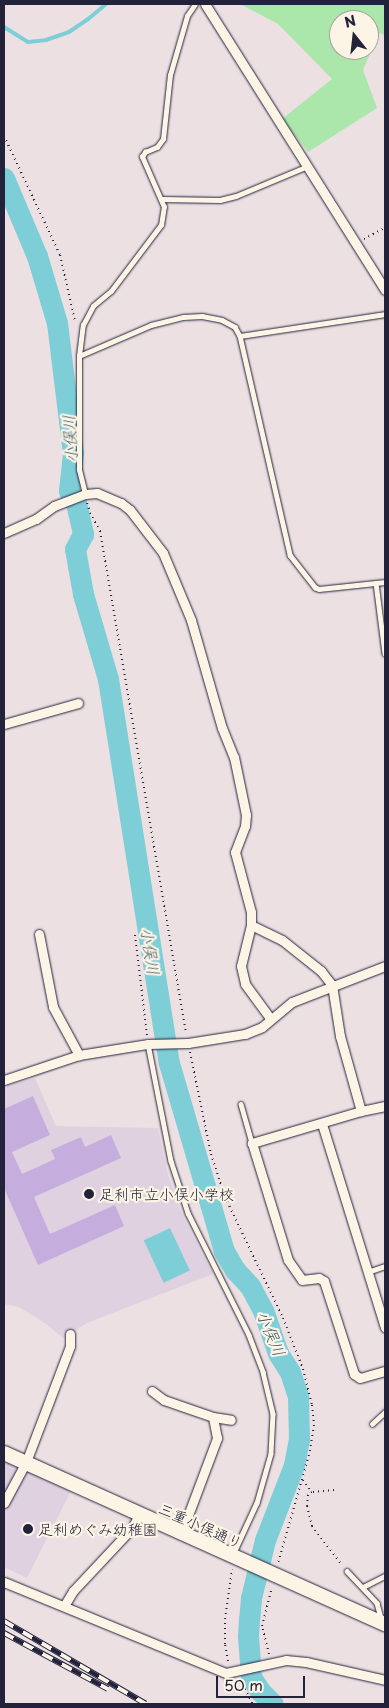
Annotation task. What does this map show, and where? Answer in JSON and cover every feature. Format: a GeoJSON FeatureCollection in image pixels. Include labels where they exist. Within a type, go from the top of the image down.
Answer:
{"type":"FeatureCollection","features":[{"type":"Feature","properties":{"kind":"main road","name":"三重小俣通り"},"geometry":{"type":"LineString","coordinates":[[4,1453],[383,1623]]}},
{"type":"Feature","properties":{"kind":"street"},"geometry":{"type":"LineString","coordinates":[[204,4],[385,290]]}},
{"type":"Feature","properties":{"kind":"street"},"geometry":{"type":"LineString","coordinates":[[4,533],[36,519],[54,506],[83,494],[98,493],[109,497],[130,510],[163,553],[191,620],[222,728],[234,757],[244,800],[246,826],[235,852],[250,904],[251,925],[242,956],[242,974],[246,984],[270,1018]]}},
{"type":"Feature","properties":{"kind":"street"},"geometry":{"type":"LineString","coordinates":[[4,724],[78,703]]}},
{"type":"Feature","properties":{"kind":"street"},"geometry":{"type":"LineString","coordinates":[[251,925],[282,940],[321,971],[332,985],[340,1036],[361,1110]]}},
{"type":"Feature","properties":{"kind":"street"},"geometry":{"type":"LineString","coordinates":[[39,934],[53,1006],[79,1054]]}},
{"type":"Feature","properties":{"kind":"street"},"geometry":{"type":"LineString","coordinates":[[4,1080],[79,1054],[151,1045],[185,1043],[245,1034],[262,1027],[270,1018],[292,1002],[385,966]]}},
{"type":"Feature","properties":{"kind":"street"},"geometry":{"type":"LineString","coordinates":[[385,1106],[361,1110],[322,1124],[252,1143],[288,1260],[302,1280],[319,1278],[324,1281],[354,1374],[360,1378],[385,1371]]}},
{"type":"Feature","properties":{"kind":"street"},"geometry":{"type":"LineString","coordinates":[[322,1124],[385,1327]]}},
{"type":"Feature","properties":{"kind":"street"},"geometry":{"type":"LineString","coordinates":[[4,1503],[26,1462],[70,1346],[70,1334]]}},
{"type":"Feature","properties":{"kind":"street"},"geometry":{"type":"LineString","coordinates":[[152,1391],[164,1400],[213,1418],[231,1420]]}},
{"type":"Feature","properties":{"kind":"street"},"geometry":{"type":"LineString","coordinates":[[181,1534],[217,1438],[213,1418]]}},
{"type":"Feature","properties":{"kind":"street"},"geometry":{"type":"LineString","coordinates":[[64,1606],[73,1591],[132,1528],[139,1515]]}},
{"type":"Feature","properties":{"kind":"street"},"geometry":{"type":"LineString","coordinates":[[4,1582],[226,1673],[238,1672],[286,1660],[306,1662],[385,1680]]}},
{"type":"Feature","properties":{"kind":"lane"},"geometry":{"type":"LineString","coordinates":[[83,494],[79,470],[79,356],[83,325],[86,315],[111,291],[155,236],[163,216],[162,199],[142,157],[145,152],[157,147],[163,139],[170,75],[187,16],[196,4]]}},
{"type":"Feature","properties":{"kind":"lane"},"geometry":{"type":"LineString","coordinates":[[162,199],[220,200],[236,196],[308,166]]}},
{"type":"Feature","properties":{"kind":"lane"},"geometry":{"type":"LineString","coordinates":[[240,336],[385,314]]}},
{"type":"Feature","properties":{"kind":"lane"},"geometry":{"type":"LineString","coordinates":[[79,356],[151,325],[183,317],[202,316],[222,320],[235,327],[240,336],[290,555],[315,587],[385,582]]}},
{"type":"Feature","properties":{"kind":"lane"},"geometry":{"type":"LineString","coordinates":[[376,583],[385,653]]}},
{"type":"Feature","properties":{"kind":"lane"},"geometry":{"type":"LineString","coordinates":[[151,1045],[171,1161],[188,1213],[249,1335],[263,1372],[273,1414],[271,1454],[257,1503],[235,1558]]}},
{"type":"Feature","properties":{"kind":"lane"},"geometry":{"type":"LineString","coordinates":[[240,1104],[252,1143]]}},
{"type":"Feature","properties":{"kind":"lane"},"geometry":{"type":"LineString","coordinates":[[368,1272],[385,1266]]}},
{"type":"Feature","properties":{"kind":"lane"},"geometry":{"type":"LineString","coordinates":[[372,1424],[385,1412]]}},
{"type":"Feature","properties":{"kind":"lane"},"geometry":{"type":"LineString","coordinates":[[346,1571],[377,1602],[383,1623]]}},
{"type":"Feature","properties":{"kind":"lane"},"geometry":{"type":"LineString","coordinates":[[363,1587],[385,1576]]}},
{"type":"Feature","properties":{"kind":"path"},"geometry":{"type":"LineString","coordinates":[[4,136],[60,255],[75,322]]}},
{"type":"Feature","properties":{"kind":"path"},"geometry":{"type":"LineString","coordinates":[[355,244],[385,228]]}},
{"type":"Feature","properties":{"kind":"path"},"geometry":{"type":"LineString","coordinates":[[83,494],[90,513],[100,531],[185,1043],[211,1154],[225,1197],[283,1318],[303,1369],[310,1393],[314,1425],[304,1480],[282,1547],[262,1626],[270,1663]]}},
{"type":"Feature","properties":{"kind":"path"},"geometry":{"type":"LineString","coordinates":[[136,935],[151,1045]]}},
{"type":"Feature","properties":{"kind":"path"},"geometry":{"type":"LineString","coordinates":[[304,1480],[312,1492]]}},
{"type":"Feature","properties":{"kind":"path"},"geometry":{"type":"LineString","coordinates":[[334,1490],[312,1492],[308,1495],[308,1519],[346,1571]]}},
{"type":"Feature","properties":{"kind":"path"},"geometry":{"type":"LineString","coordinates":[[235,1558],[225,1619],[225,1644],[228,1660],[238,1672],[253,1704]]}},
{"type":"Feature","properties":{"kind":"shaded area","name":"足利市立小俣小学校"},"geometry":{"type":"Polygon","coordinates":[[[35,1078],[56,1126],[158,1128],[168,1175],[182,1214],[213,1274],[87,1323],[63,1338],[46,1324],[19,1307],[4,1304],[4,1087],[35,1078]]]}},
{"type":"Feature","properties":{"kind":"shaded area","name":"足利めぐみ幼稚園"},"geometry":{"type":"Polygon","coordinates":[[[4,1461],[71,1491],[27,1578],[4,1567],[4,1461]]]}},
{"type":"Feature","properties":{"kind":"green space"},"geometry":{"type":"Polygon","coordinates":[[[240,4],[385,4],[385,35],[379,33],[379,10],[329,10],[329,60],[367,60],[363,70],[377,108],[308,152],[282,119],[332,79],[278,24],[240,4]]]}},
{"type":"Feature","properties":{"kind":"water"},"geometry":{"type":"Polygon","coordinates":[[[170,1228],[190,1271],[164,1283],[144,1240],[170,1228]]]}},
{"type":"Feature","properties":{"kind":"building"},"geometry":{"type":"Polygon","coordinates":[[[33,1096],[50,1135],[12,1152],[22,1174],[55,1159],[51,1150],[81,1137],[85,1147],[111,1135],[121,1158],[34,1197],[50,1234],[115,1205],[124,1226],[38,1265],[4,1188],[4,1109],[33,1096]]]}},
{"type":"Feature","properties":{"kind":"waterway"},"geometry":{"type":"LineString","coordinates":[[4,27],[28,42],[46,40],[69,32],[106,4]]}},
{"type":"Feature","properties":{"kind":"waterway","name":"小俣川"},"geometry":{"type":"LineString","coordinates":[[4,178],[37,256],[57,323],[73,453],[69,491],[76,503],[83,534],[75,549],[83,594],[108,679],[169,1063],[224,1251],[235,1270],[250,1286],[263,1310],[278,1353],[290,1372],[298,1396],[299,1439],[294,1465],[265,1540],[251,1598],[249,1619],[248,1636],[251,1677],[260,1691],[273,1704]]}},
{"type":"Feature","properties":{"kind":"railway"},"geometry":{"type":"LineString","coordinates":[[4,1621],[146,1704]]}},
{"type":"Feature","properties":{"kind":"railway"},"geometry":{"type":"LineString","coordinates":[[4,1633],[108,1689]]}},
{"type":"Feature","properties":{"kind":"place","name":"足利市立小俣小学校"},"geometry":{"type":"Point","coordinates":[89,1194]}},
{"type":"Feature","properties":{"kind":"place","name":"足利めぐみ幼稚園"},"geometry":{"type":"Point","coordinates":[28,1529]}}]}
